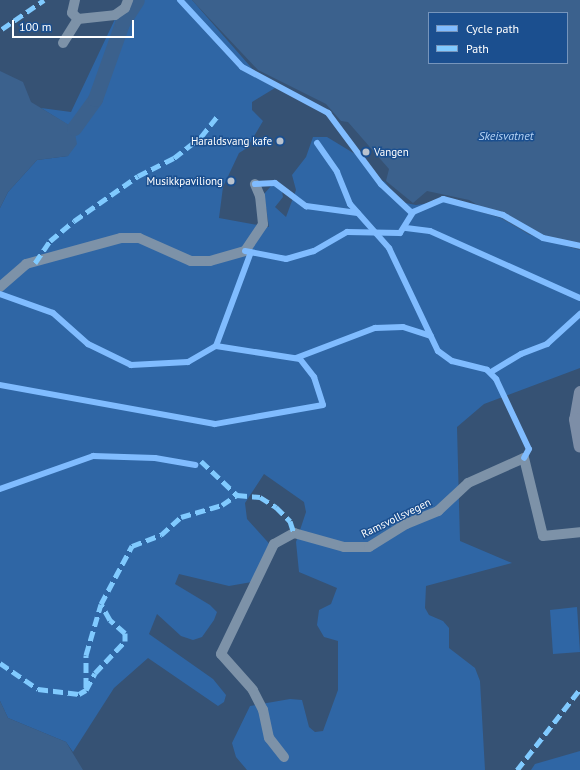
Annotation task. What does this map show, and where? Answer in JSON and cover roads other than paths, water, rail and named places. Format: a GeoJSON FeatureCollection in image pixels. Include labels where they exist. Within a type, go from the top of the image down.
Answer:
{"type":"FeatureCollection","features":[{"type":"Feature","properties":{"kind":"main road"},"geometry":{"type":"LineString","coordinates":[[580,392],[575,419],[580,446]]}},
{"type":"Feature","properties":{"kind":"street"},"geometry":{"type":"LineString","coordinates":[[75,0],[72,13],[78,19]]}},
{"type":"Feature","properties":{"kind":"street"},"geometry":{"type":"LineString","coordinates":[[78,19],[115,15],[122,11],[132,1]]}},
{"type":"Feature","properties":{"kind":"street"},"geometry":{"type":"LineString","coordinates":[[63,43],[78,19]]}},
{"type":"Feature","properties":{"kind":"street"},"geometry":{"type":"LineString","coordinates":[[0,287],[26,264],[121,238],[139,238],[175,258],[190,261],[210,261],[245,251],[263,224],[260,196],[255,184]]}},
{"type":"Feature","properties":{"kind":"street","name":"Ramsvollsvegen"},"geometry":{"type":"LineString","coordinates":[[284,757],[269,738],[263,710],[253,690],[221,654],[272,546],[294,534],[344,547],[369,547],[406,524],[438,511],[468,483],[524,458],[543,536],[580,532]]}},
{"type":"Feature","properties":{"kind":"water","name":"Skeisvatnet"},"geometry":{"type":"Polygon","coordinates":[[[192,0],[580,0],[580,250],[528,234],[469,200],[427,191],[413,203],[386,181],[389,169],[348,122],[341,121],[326,104],[258,70],[192,0]]]}},
{"type":"Feature","properties":{"kind":"water"},"geometry":{"type":"Polygon","coordinates":[[[0,71],[23,82],[31,102],[74,128],[77,144],[68,156],[37,160],[8,192],[0,208],[0,71]]]}},
{"type":"Feature","properties":{"kind":"water"},"geometry":{"type":"Polygon","coordinates":[[[0,701],[8,718],[66,742],[83,770],[0,770],[0,701]]]}},
{"type":"Feature","properties":{"kind":"waterway"},"geometry":{"type":"LineString","coordinates":[[74,128],[95,99],[122,23],[137,0]]}},
{"type":"Feature","properties":{"kind":"place","name":"Haraldsvang kafe"},"geometry":{"type":"Point","coordinates":[280,141]}},
{"type":"Feature","properties":{"kind":"place","name":"Vangen"},"geometry":{"type":"Point","coordinates":[366,152]}},
{"type":"Feature","properties":{"kind":"place","name":"Musikkpaviliong"},"geometry":{"type":"Point","coordinates":[231,181]}}]}
